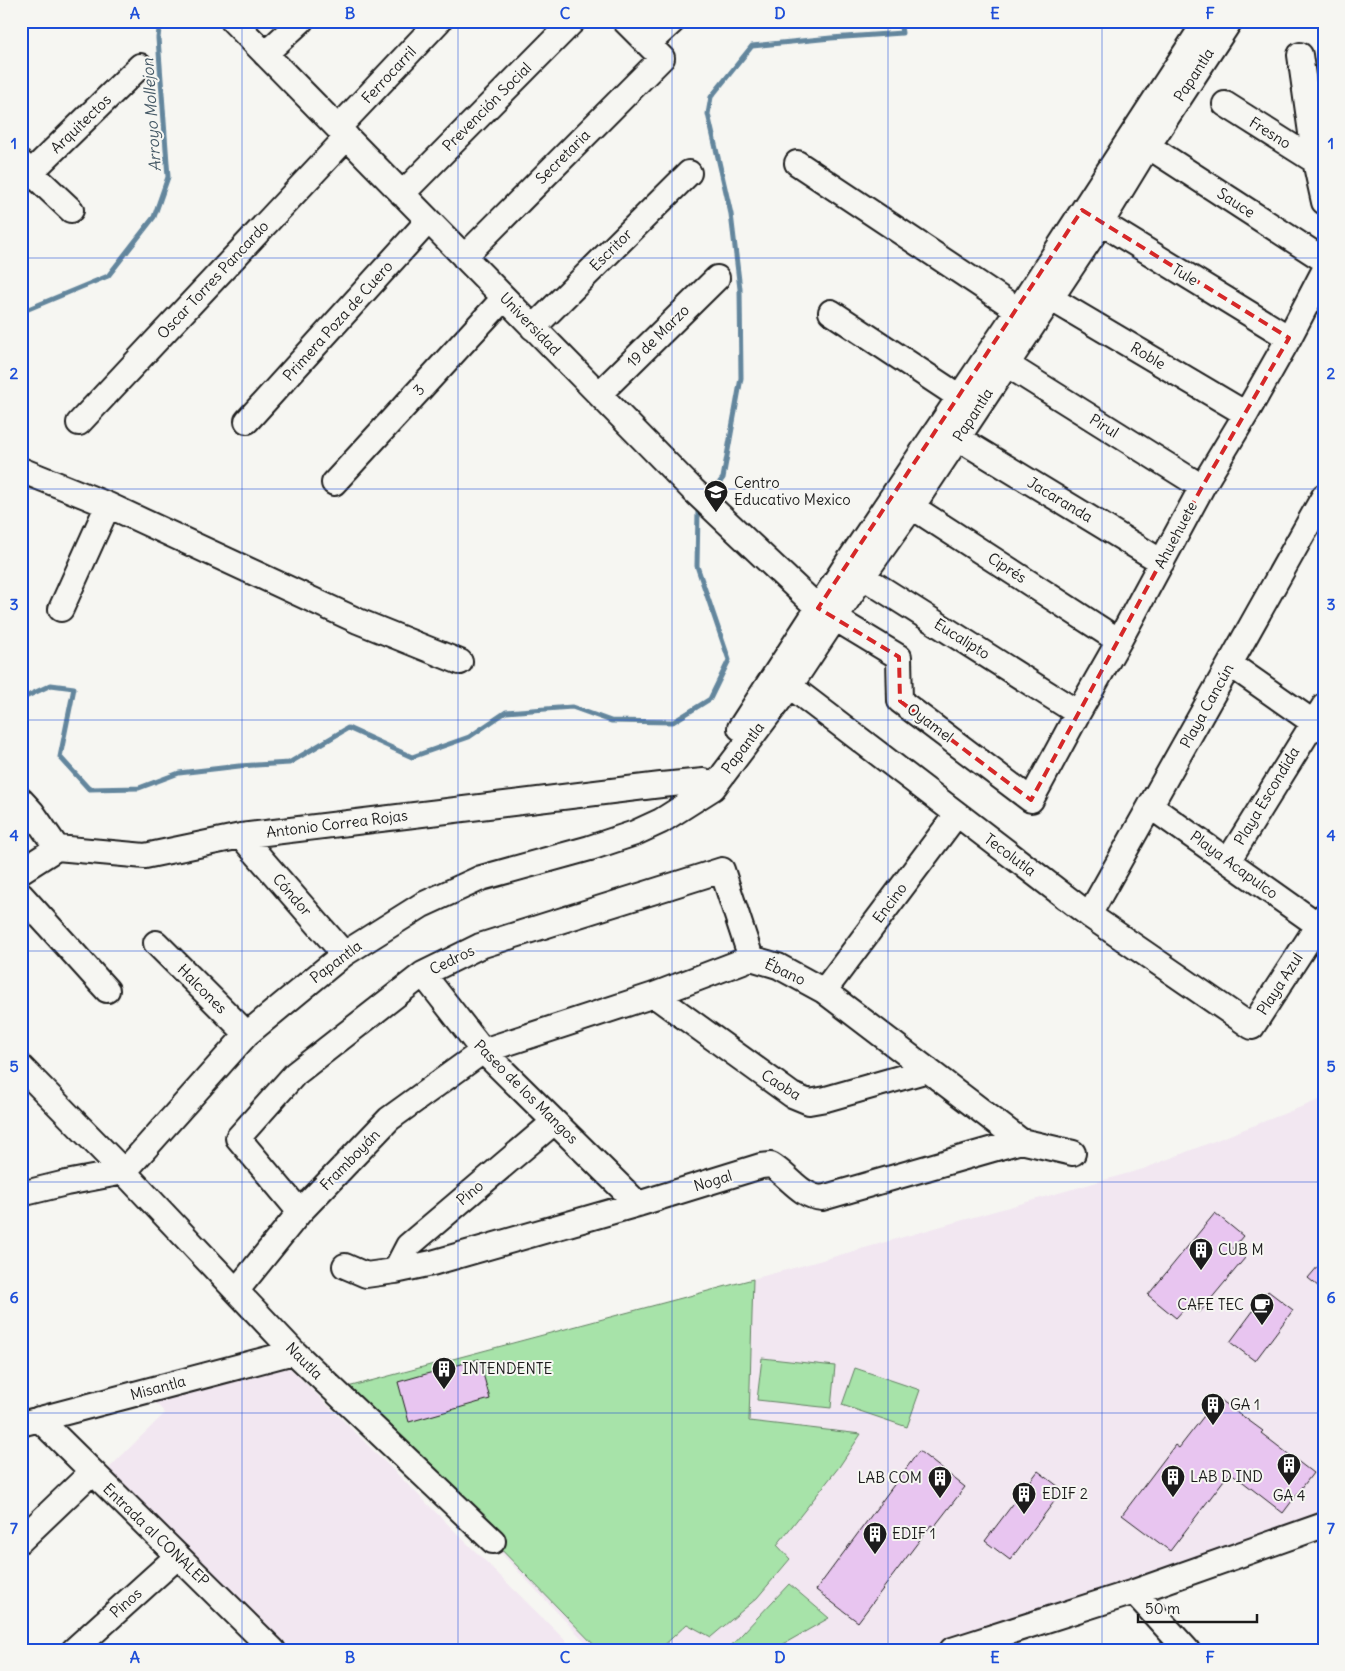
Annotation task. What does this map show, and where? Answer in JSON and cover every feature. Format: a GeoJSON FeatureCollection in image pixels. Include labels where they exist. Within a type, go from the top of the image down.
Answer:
{"type":"FeatureCollection","features":[{"type":"Feature","properties":{"kind":"street","name":"Universidad"},"geometry":{"type":"LineString","coordinates":[[233,21],[693,490],[826,613]]}},
{"type":"Feature","properties":{"kind":"street"},"geometry":{"type":"LineString","coordinates":[[265,54],[300,21]]}},
{"type":"Feature","properties":{"kind":"street","name":"Ferrocarril"},"geometry":{"type":"LineString","coordinates":[[342,133],[439,21]]}},
{"type":"Feature","properties":{"kind":"street","name":"Prevención Social"},"geometry":{"type":"LineString","coordinates":[[402,194],[573,21]]}},
{"type":"Feature","properties":{"kind":"street"},"geometry":{"type":"LineString","coordinates":[[625,21],[655,51]]}},
{"type":"Feature","properties":{"kind":"street","name":"Secretaria"},"geometry":{"type":"LineString","coordinates":[[464,256],[655,51],[673,21]]}},
{"type":"Feature","properties":{"kind":"street","name":"Papantla"},"geometry":{"type":"LineString","coordinates":[[124,1172],[247,1034],[344,954],[422,905],[481,878],[590,848],[635,833],[661,821],[706,788],[782,681],[854,571],[903,501],[958,438],[1050,298],[1091,216],[1206,21]]}},
{"type":"Feature","properties":{"kind":"street","name":"Papantla"},"geometry":{"type":"LineString","coordinates":[[903,501],[958,396],[1018,310],[1148,146],[1230,21]]}},
{"type":"Feature","properties":{"kind":"street"},"geometry":{"type":"LineString","coordinates":[[1300,55],[1315,161],[1324,202]]}},
{"type":"Feature","properties":{"kind":"street","name":"Arquitectos"},"geometry":{"type":"LineString","coordinates":[[24,173],[140,66]]}},
{"type":"Feature","properties":{"kind":"street","name":"Fresno"},"geometry":{"type":"LineString","coordinates":[[1225,104],[1315,161]]}},
{"type":"Feature","properties":{"kind":"street","name":"Oscar Torres Pancardo"},"geometry":{"type":"LineString","coordinates":[[79,423],[342,133]]}},
{"type":"Feature","properties":{"kind":"street","name":"Sauce"},"geometry":{"type":"LineString","coordinates":[[1148,146],[1324,260]]}},
{"type":"Feature","properties":{"kind":"street"},"geometry":{"type":"LineString","coordinates":[[797,163],[1018,310]]}},
{"type":"Feature","properties":{"kind":"street"},"geometry":{"type":"LineString","coordinates":[[24,173],[71,210]]}},
{"type":"Feature","properties":{"kind":"street","name":"Escritor"},"geometry":{"type":"LineString","coordinates":[[533,328],[690,173]]}},
{"type":"Feature","properties":{"kind":"street","name":"Tule"},"geometry":{"type":"LineString","coordinates":[[1091,216],[1289,338]]}},
{"type":"Feature","properties":{"kind":"street","name":"Primera Poza de Cuero"},"geometry":{"type":"LineString","coordinates":[[247,421],[428,220]]}},
{"type":"Feature","properties":{"kind":"street","name":"Ahuehuete"},"geometry":{"type":"LineString","coordinates":[[1032,800],[1202,487],[1289,338],[1324,271]]}},
{"type":"Feature","properties":{"kind":"street","name":"19 de Marzo"},"geometry":{"type":"LineString","coordinates":[[599,394],[717,278]]}},
{"type":"Feature","properties":{"kind":"street","name":"3"},"geometry":{"type":"LineString","coordinates":[[334,483],[504,298]]}},
{"type":"Feature","properties":{"kind":"street","name":"Roble"},"geometry":{"type":"LineString","coordinates":[[1050,298],[1246,414]]}},
{"type":"Feature","properties":{"kind":"street"},"geometry":{"type":"LineString","coordinates":[[831,312],[958,396]]}},
{"type":"Feature","properties":{"kind":"street","name":"Pirul"},"geometry":{"type":"LineString","coordinates":[[1006,364],[1202,487]]}},
{"type":"Feature","properties":{"kind":"street","name":"Jacaranda"},"geometry":{"type":"LineString","coordinates":[[958,438],[1162,562]]}},
{"type":"Feature","properties":{"kind":"street"},"geometry":{"type":"LineString","coordinates":[[21,470],[146,523],[358,621],[460,662]]}},
{"type":"Feature","properties":{"kind":"street","name":"Playa Cancún"},"geometry":{"type":"LineString","coordinates":[[1089,915],[1324,496]]}},
{"type":"Feature","properties":{"kind":"street","name":"Ciprés"},"geometry":{"type":"LineString","coordinates":[[903,501],[1119,641]]}},
{"type":"Feature","properties":{"kind":"street"},"geometry":{"type":"LineString","coordinates":[[62,609],[108,506]]}},
{"type":"Feature","properties":{"kind":"street","name":"Eucalipto"},"geometry":{"type":"LineString","coordinates":[[854,571],[1078,713]]}},
{"type":"Feature","properties":{"kind":"street","name":"Oyamel"},"geometry":{"type":"LineString","coordinates":[[826,613],[899,657],[900,701],[1032,800]]}},
{"type":"Feature","properties":{"kind":"street"},"geometry":{"type":"LineString","coordinates":[[1230,664],[1320,720]]}},
{"type":"Feature","properties":{"kind":"street","name":"Tecolutla"},"geometry":{"type":"LineString","coordinates":[[782,681],[1089,915],[1252,1027]]}},
{"type":"Feature","properties":{"kind":"street","name":"Playa Escondida"},"geometry":{"type":"LineString","coordinates":[[1228,861],[1320,720]]}},
{"type":"Feature","properties":{"kind":"street"},"geometry":{"type":"LineString","coordinates":[[661,785],[667,798],[666,811],[661,821]]}},
{"type":"Feature","properties":{"kind":"street","name":"Antonio Correa Rojas"},"geometry":{"type":"LineString","coordinates":[[57,848],[144,856],[241,836],[661,785],[706,788]]}},
{"type":"Feature","properties":{"kind":"street"},"geometry":{"type":"LineString","coordinates":[[21,800],[32,812],[57,848],[21,871]]}},
{"type":"Feature","properties":{"kind":"street","name":"Playa Acapulco"},"geometry":{"type":"LineString","coordinates":[[1150,806],[1228,861],[1321,921]]}},
{"type":"Feature","properties":{"kind":"street","name":"Encino"},"geometry":{"type":"LineString","coordinates":[[824,991],[956,814]]}},
{"type":"Feature","properties":{"kind":"street","name":"Cóndor"},"geometry":{"type":"LineString","coordinates":[[241,836],[344,954]]}},
{"type":"Feature","properties":{"kind":"street","name":"Cedros"},"geometry":{"type":"LineString","coordinates":[[300,1212],[238,1138],[295,1074],[423,974],[480,946],[722,870],[751,958]]}},
{"type":"Feature","properties":{"kind":"street"},"geometry":{"type":"LineString","coordinates":[[21,895],[107,990]]}},
{"type":"Feature","properties":{"kind":"street","name":"Playa Azul"},"geometry":{"type":"LineString","coordinates":[[1252,1027],[1321,921]]}},
{"type":"Feature","properties":{"kind":"street","name":"Halcones"},"geometry":{"type":"LineString","coordinates":[[156,943],[247,1034]]}},
{"type":"Feature","properties":{"kind":"street","name":"Ébano"},"geometry":{"type":"LineString","coordinates":[[483,1051],[654,995],[751,958],[778,966],[824,991],[1021,1141]]}},
{"type":"Feature","properties":{"kind":"street","name":"Paseo de los Mangos"},"geometry":{"type":"LineString","coordinates":[[423,974],[483,1051],[638,1204]]}},
{"type":"Feature","properties":{"kind":"street","name":"Caoba"},"geometry":{"type":"LineString","coordinates":[[654,995],[792,1095],[809,1102],[826,1099],[928,1070]]}},
{"type":"Feature","properties":{"kind":"street","name":"Framboyán"},"geometry":{"type":"LineString","coordinates":[[237,1290],[300,1212],[389,1120],[483,1051]]}},
{"type":"Feature","properties":{"kind":"street","name":"Nautla"},"geometry":{"type":"LineString","coordinates":[[21,1067],[124,1172],[294,1352],[493,1541]]}},
{"type":"Feature","properties":{"kind":"street","name":"Pino"},"geometry":{"type":"LineString","coordinates":[[395,1271],[408,1246],[554,1122]]}},
{"type":"Feature","properties":{"kind":"street","name":"Nogal"},"geometry":{"type":"LineString","coordinates":[[345,1266],[366,1275],[432,1263],[638,1204],[761,1166],[771,1165],[778,1168],[805,1192],[815,1198],[822,1198],[1021,1141],[1073,1153]]}},
{"type":"Feature","properties":{"kind":"street"},"geometry":{"type":"LineString","coordinates":[[21,1194],[66,1182],[124,1172]]}},
{"type":"Feature","properties":{"kind":"street","name":"Misantla"},"geometry":{"type":"LineString","coordinates":[[30,1421],[294,1352]]}},
{"type":"Feature","properties":{"kind":"street","name":"Entrada al CONALEP"},"geometry":{"type":"LineString","coordinates":[[30,1421],[92,1472],[274,1650]]}},
{"type":"Feature","properties":{"kind":"street"},"geometry":{"type":"LineString","coordinates":[[21,1540],[92,1472]]}},
{"type":"Feature","properties":{"kind":"street"},"geometry":{"type":"LineString","coordinates":[[952,1650],[1134,1592],[1324,1525]]}},
{"type":"Feature","properties":{"kind":"street","name":"Pinos"},"geometry":{"type":"LineString","coordinates":[[74,1650],[178,1556]]}},
{"type":"Feature","properties":{"kind":"street"},"geometry":{"type":"LineString","coordinates":[[1134,1592],[1187,1650]]}},
{"type":"Feature","properties":{"kind":"highlighted area"},"geometry":{"type":"Polygon","coordinates":[[[1082,210],[1289,338],[1202,487],[1031,800],[900,701],[899,657],[818,608],[1082,210]]]}},
{"type":"Feature","properties":{"kind":"shaded area"},"geometry":{"type":"Polygon","coordinates":[[[1324,1098],[1324,1513],[1129,1590],[935,1650],[593,1650],[344,1388],[801,1266],[1143,1169],[1324,1098]]]}},
{"type":"Feature","properties":{"kind":"shaded area"},"geometry":{"type":"Polygon","coordinates":[[[285,1363],[575,1650],[287,1650],[104,1473],[165,1413],[154,1401],[285,1363]]]}},
{"type":"Feature","properties":{"kind":"green space"},"geometry":{"type":"Polygon","coordinates":[[[753,1279],[749,1421],[861,1434],[839,1467],[777,1545],[790,1559],[757,1598],[711,1637],[687,1624],[659,1650],[599,1650],[344,1388],[753,1279]]]}},
{"type":"Feature","properties":{"kind":"green space"},"geometry":{"type":"Polygon","coordinates":[[[762,1358],[835,1366],[831,1408],[757,1400],[762,1358]]]}},
{"type":"Feature","properties":{"kind":"green space"},"geometry":{"type":"Polygon","coordinates":[[[855,1368],[920,1390],[907,1427],[842,1405],[855,1368]]]}},
{"type":"Feature","properties":{"kind":"green space"},"geometry":{"type":"Polygon","coordinates":[[[789,1584],[829,1618],[773,1650],[727,1650],[789,1584]]]}},
{"type":"Feature","properties":{"kind":"building","name":"CUB M"},"geometry":{"type":"Polygon","coordinates":[[[1215,1213],[1243,1236],[1233,1248],[1245,1258],[1200,1312],[1185,1308],[1176,1318],[1148,1295],[1215,1213]]]}},
{"type":"Feature","properties":{"kind":"building"},"geometry":{"type":"Polygon","coordinates":[[[1324,1259],[1324,1291],[1308,1278],[1324,1259]]]}},
{"type":"Feature","properties":{"kind":"building","name":"CAFE TEC"},"geometry":{"type":"Polygon","coordinates":[[[1268,1291],[1293,1310],[1255,1361],[1230,1342],[1268,1291]]]}},
{"type":"Feature","properties":{"kind":"building","name":"INTENDENTE"},"geometry":{"type":"Polygon","coordinates":[[[479,1359],[490,1399],[409,1422],[398,1382],[479,1359]]]}},
{"type":"Feature","properties":{"kind":"building"},"geometry":{"type":"Polygon","coordinates":[[[1218,1398],[1263,1431],[1261,1433],[1313,1473],[1283,1513],[1230,1472],[1170,1551],[1122,1515],[1175,1445],[1179,1448],[1218,1398]]]}},
{"type":"Feature","properties":{"kind":"building"},"geometry":{"type":"Polygon","coordinates":[[[919,1451],[965,1487],[934,1527],[931,1525],[858,1622],[816,1590],[919,1451]]]}},
{"type":"Feature","properties":{"kind":"building","name":"EDIF 2"},"geometry":{"type":"Polygon","coordinates":[[[1038,1471],[1063,1490],[1010,1560],[985,1541],[1038,1471]]]}},
{"type":"Feature","properties":{"kind":"waterway","name":"Arroyo Mollejon"},"geometry":{"type":"LineString","coordinates":[[21,312],[108,276],[154,217],[168,177],[158,38],[160,21]]}},
{"type":"Feature","properties":{"kind":"waterway"},"geometry":{"type":"LineString","coordinates":[[709,496],[723,478],[741,378],[740,289],[731,214],[708,114],[711,97],[752,46],[902,33],[900,21]]}},
{"type":"Feature","properties":{"kind":"waterway"},"geometry":{"type":"LineString","coordinates":[[21,699],[51,685],[74,688],[60,757],[89,789],[139,788],[179,773],[239,766],[289,763],[348,728],[412,757],[469,737],[506,712],[572,707],[611,721],[673,722],[710,699],[729,660],[697,566],[698,511],[701,507]]}},
{"type":"Feature","properties":{"kind":"place","name":"Centro Educativo Mexico"},"geometry":{"type":"Point","coordinates":[716,513]}},
{"type":"Feature","properties":{"kind":"place","name":"CUB M"},"geometry":{"type":"Point","coordinates":[1201,1271]}},
{"type":"Feature","properties":{"kind":"place","name":"CAFE TEC"},"geometry":{"type":"Point","coordinates":[1262,1326]}},
{"type":"Feature","properties":{"kind":"place","name":"INTENDENTE"},"geometry":{"type":"Point","coordinates":[444,1390]}},
{"type":"Feature","properties":{"kind":"place","name":"GA 1"},"geometry":{"type":"Point","coordinates":[1213,1426]}},
{"type":"Feature","properties":{"kind":"place","name":"GA 4"},"geometry":{"type":"Point","coordinates":[1289,1486]}},
{"type":"Feature","properties":{"kind":"place","name":"LAB D IND"},"geometry":{"type":"Point","coordinates":[1173,1498]}},
{"type":"Feature","properties":{"kind":"place","name":"LAB COM"},"geometry":{"type":"Point","coordinates":[940,1499]}},
{"type":"Feature","properties":{"kind":"place","name":"EDIF 2"},"geometry":{"type":"Point","coordinates":[1024,1515]}},
{"type":"Feature","properties":{"kind":"place","name":"EDIF 1"},"geometry":{"type":"Point","coordinates":[875,1555]}}]}
